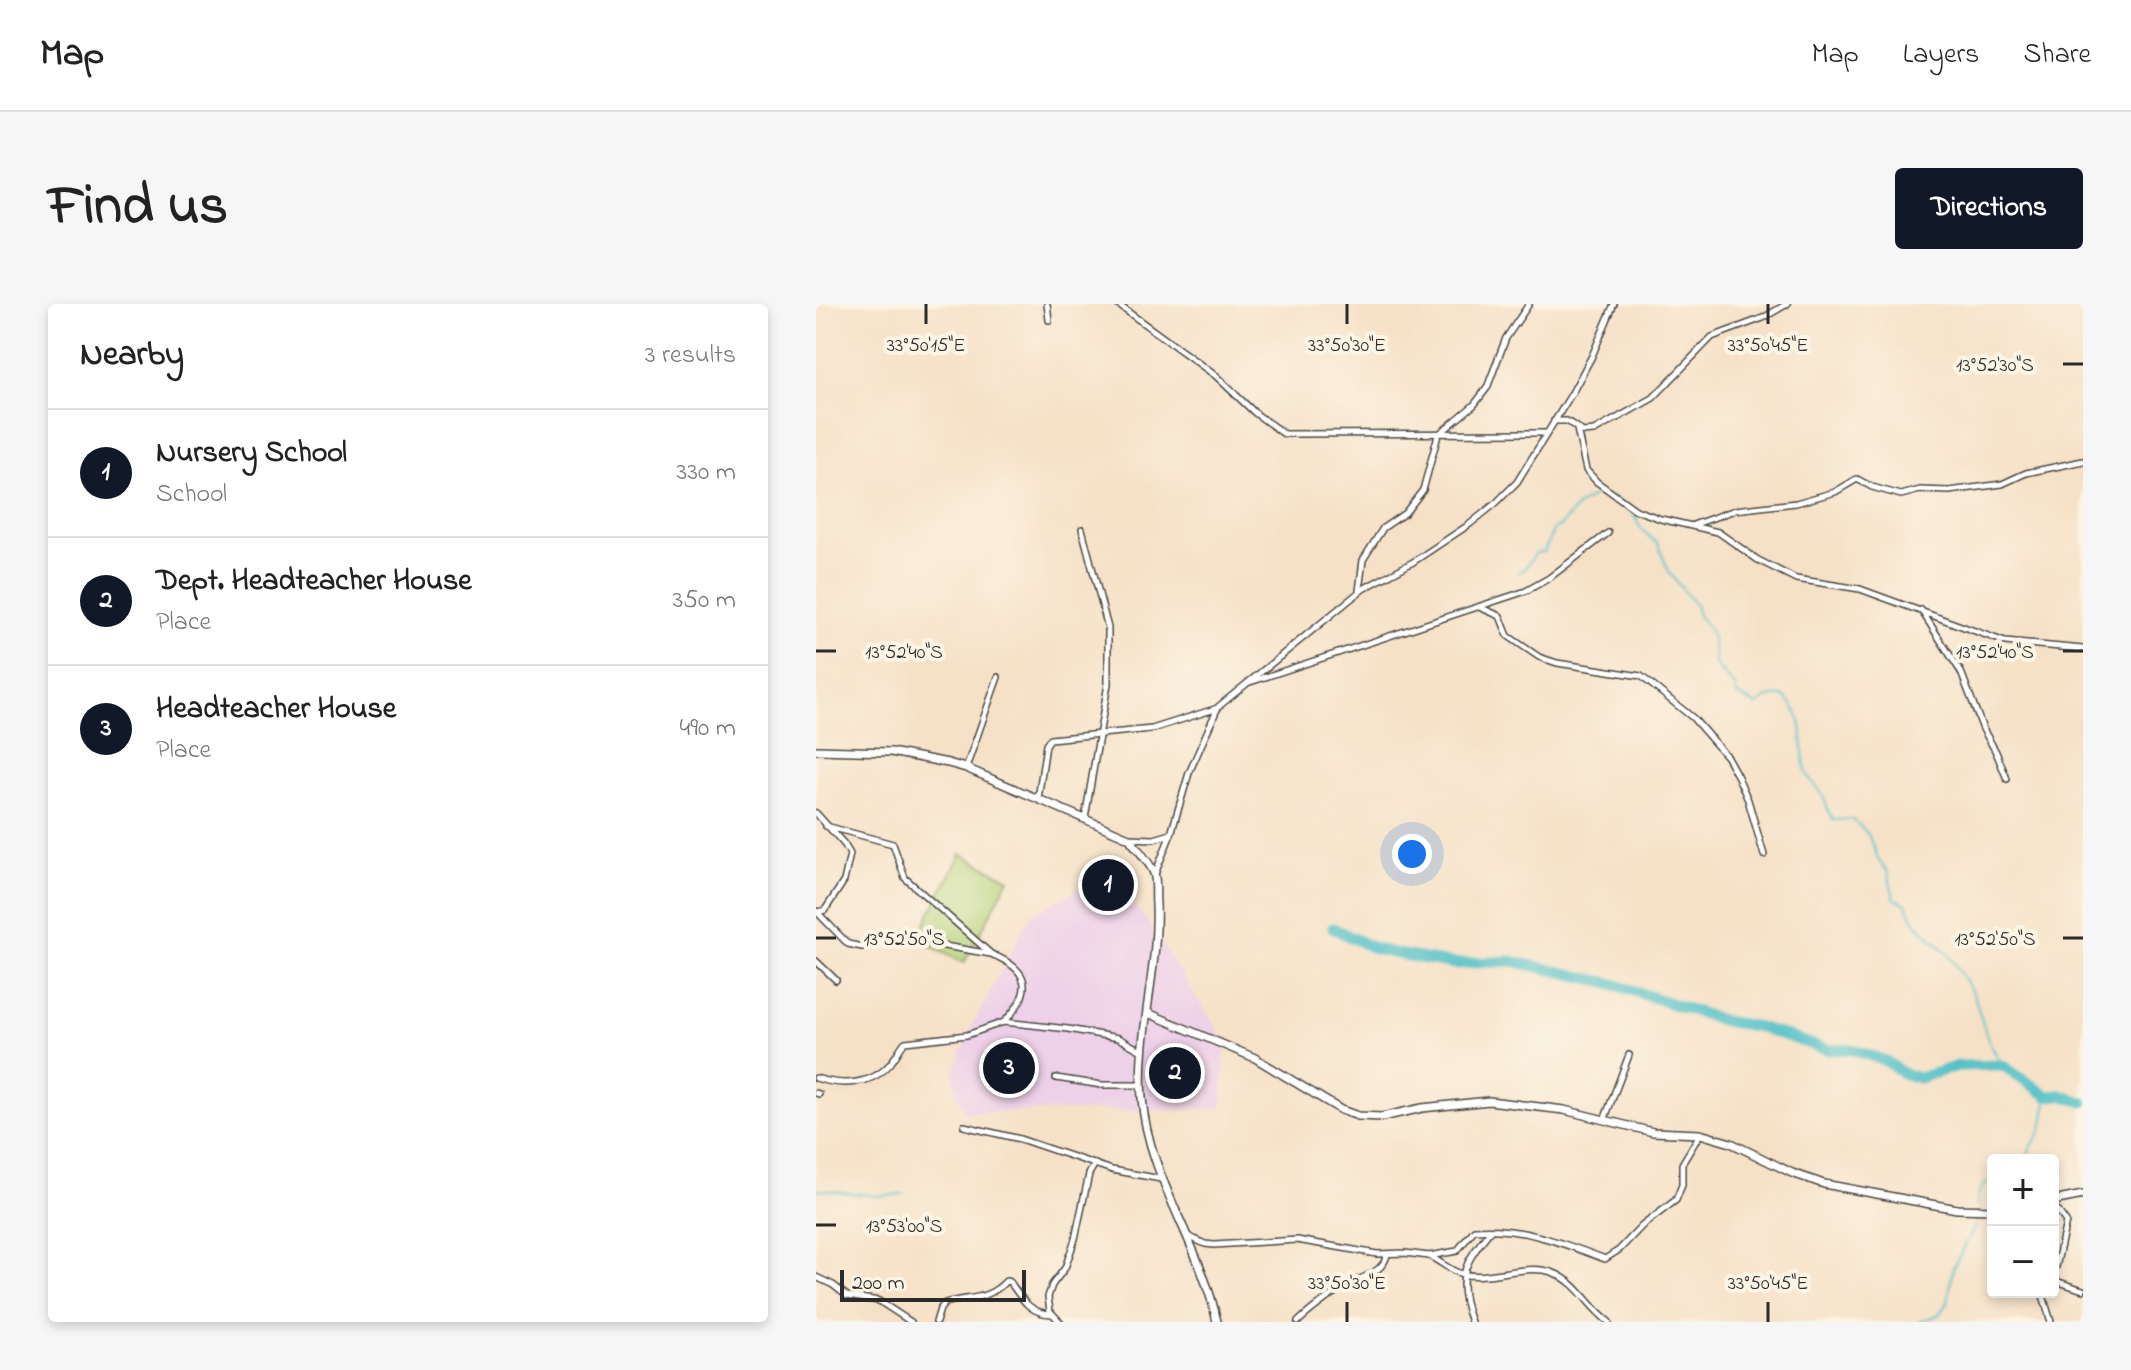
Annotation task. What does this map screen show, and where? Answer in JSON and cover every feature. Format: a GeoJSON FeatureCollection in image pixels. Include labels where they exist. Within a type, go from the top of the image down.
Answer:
{"type":"FeatureCollection","features":[{"type":"Feature","properties":{"kind":"street"},"geometry":{"type":"LineString","coordinates":[[1047,304],[1049,320]]}},
{"type":"Feature","properties":{"kind":"street"},"geometry":{"type":"LineString","coordinates":[[1117,304],[1216,376],[1255,413],[1284,434],[1547,433]]}},
{"type":"Feature","properties":{"kind":"street"},"geometry":{"type":"LineString","coordinates":[[1359,592],[1363,560],[1383,528],[1405,513],[1423,490],[1438,435],[1474,405],[1487,388],[1506,338],[1529,304]]}},
{"type":"Feature","properties":{"kind":"street"},"geometry":{"type":"LineString","coordinates":[[1038,799],[1048,741],[1079,734],[1152,729],[1218,707],[1359,592],[1413,562],[1496,503],[1517,482],[1547,433],[1592,356],[1614,304]]}},
{"type":"Feature","properties":{"kind":"street"},"geometry":{"type":"LineString","coordinates":[[1554,421],[1567,421],[1583,432],[1594,431],[1653,398],[1712,337],[1763,318],[1787,304]]}},
{"type":"Feature","properties":{"kind":"street"},"geometry":{"type":"LineString","coordinates":[[1577,429],[1582,461],[1597,482],[1636,510],[1726,536],[1782,574],[1860,589],[2005,642],[2083,649]]}},
{"type":"Feature","properties":{"kind":"street"},"geometry":{"type":"LineString","coordinates":[[1693,525],[1735,510],[1796,503],[1835,492],[1857,479],[1901,495],[1920,490],[1958,491],[2002,484],[2026,473],[2083,461]]}},
{"type":"Feature","properties":{"kind":"street"},"geometry":{"type":"LineString","coordinates":[[1082,529],[1108,628],[1108,684],[1085,818]]}},
{"type":"Feature","properties":{"kind":"street"},"geometry":{"type":"LineString","coordinates":[[1245,683],[1526,591],[1549,578],[1608,533]]}},
{"type":"Feature","properties":{"kind":"street"},"geometry":{"type":"LineString","coordinates":[[1479,607],[1500,616],[1504,630],[1514,642],[1539,657],[1557,663],[1641,676],[1693,718],[1727,757],[1738,777],[1764,855]]}},
{"type":"Feature","properties":{"kind":"street"},"geometry":{"type":"LineString","coordinates":[[1921,609],[1961,672],[2007,779]]}},
{"type":"Feature","properties":{"kind":"street"},"geometry":{"type":"LineString","coordinates":[[966,768],[974,738],[998,677]]}},
{"type":"Feature","properties":{"kind":"street"},"geometry":{"type":"LineString","coordinates":[[1217,1322],[1202,1265],[1161,1179],[1144,1121],[1141,1085],[1156,916],[1155,874],[1171,834],[1189,773],[1218,707]]}},
{"type":"Feature","properties":{"kind":"street"},"geometry":{"type":"LineString","coordinates":[[816,750],[891,752],[966,768],[1129,838],[1154,839],[1171,834]]}},
{"type":"Feature","properties":{"kind":"street"},"geometry":{"type":"LineString","coordinates":[[816,813],[848,849],[849,865],[844,881],[825,910],[817,911]]}},
{"type":"Feature","properties":{"kind":"street"},"geometry":{"type":"LineString","coordinates":[[826,826],[893,844],[905,878],[991,954]]}},
{"type":"Feature","properties":{"kind":"street"},"geometry":{"type":"LineString","coordinates":[[1129,838],[1155,874]]}},
{"type":"Feature","properties":{"kind":"street"},"geometry":{"type":"LineString","coordinates":[[817,911],[851,946],[862,947],[875,937],[886,936],[991,954],[1013,964],[1024,978],[1023,994],[1004,1022]]}},
{"type":"Feature","properties":{"kind":"street"},"geometry":{"type":"LineString","coordinates":[[816,961],[836,980]]}},
{"type":"Feature","properties":{"kind":"street"},"geometry":{"type":"LineString","coordinates":[[1148,1013],[1266,1063],[1347,1113],[1358,1116],[1382,1117],[1422,1108],[1489,1101],[1564,1110],[1653,1132],[1700,1134],[1731,1143],[1792,1173],[1824,1184],[1957,1209],[1987,1210]]}},
{"type":"Feature","properties":{"kind":"street"},"geometry":{"type":"LineString","coordinates":[[816,1078],[841,1083],[865,1080],[890,1065],[905,1042],[967,1035],[1004,1022],[1118,1038],[1143,1051]]}},
{"type":"Feature","properties":{"kind":"street"},"geometry":{"type":"LineString","coordinates":[[1605,1118],[1629,1055]]}},
{"type":"Feature","properties":{"kind":"street"},"geometry":{"type":"LineString","coordinates":[[1056,1078],[1102,1085],[1141,1085]]}},
{"type":"Feature","properties":{"kind":"street"},"geometry":{"type":"LineString","coordinates":[[964,1126],[1020,1139],[1095,1164],[1161,1179]]}},
{"type":"Feature","properties":{"kind":"street"},"geometry":{"type":"LineString","coordinates":[[1187,1235],[1205,1244],[1297,1240],[1353,1252],[1429,1256],[1457,1251],[1474,1230],[1491,1230],[1558,1240],[1605,1259],[1676,1200],[1682,1185],[1682,1164],[1700,1134]]}},
{"type":"Feature","properties":{"kind":"street"},"geometry":{"type":"LineString","coordinates":[[1060,1322],[1052,1314],[1048,1297],[1065,1268],[1075,1239],[1089,1174],[1095,1164]]}},
{"type":"Feature","properties":{"kind":"street"},"geometry":{"type":"LineString","coordinates":[[2059,1201],[2083,1195]]}},
{"type":"Feature","properties":{"kind":"street"},"geometry":{"type":"LineString","coordinates":[[2059,1211],[2066,1222],[2059,1256]]}},
{"type":"Feature","properties":{"kind":"street"},"geometry":{"type":"LineString","coordinates":[[1471,1322],[1463,1295],[1463,1274],[1491,1230]]}},
{"type":"Feature","properties":{"kind":"street"},"geometry":{"type":"LineString","coordinates":[[1298,1322],[1342,1288],[1378,1270],[1387,1254]]}},
{"type":"Feature","properties":{"kind":"street"},"geometry":{"type":"LineString","coordinates":[[1429,1256],[1463,1274],[1497,1275],[1533,1269],[1550,1271],[1578,1288],[1599,1315],[1609,1322]]}},
{"type":"Feature","properties":{"kind":"street"},"geometry":{"type":"LineString","coordinates":[[816,1277],[847,1296],[879,1301],[911,1322]]}},
{"type":"Feature","properties":{"kind":"street"},"geometry":{"type":"LineString","coordinates":[[936,1322],[945,1303],[972,1300],[1008,1281],[1031,1309],[1037,1313],[1052,1314]]}},
{"type":"Feature","properties":{"kind":"street"},"geometry":{"type":"LineString","coordinates":[[2059,1282],[2083,1290]]}},
{"type":"Feature","properties":{"kind":"street"},"geometry":{"type":"LineString","coordinates":[[2044,1298],[2051,1322]]}},
{"type":"Feature","properties":{"kind":"shaded area"},"geometry":{"type":"Polygon","coordinates":[[[1107,872],[1144,917],[1225,1041],[1222,1109],[965,1112],[956,1093],[953,1075],[969,1032],[1029,917],[1107,872]]]}},
{"type":"Feature","properties":{"kind":"green space"},"geometry":{"type":"Polygon","coordinates":[[[961,854],[1009,879],[964,963],[917,939],[961,854]]]}},
{"type":"Feature","properties":{"kind":"waterway"},"geometry":{"type":"LineString","coordinates":[[1518,572],[1536,553],[1544,552],[1554,528],[1595,495],[1614,498],[1632,512],[1641,529],[1658,544],[1669,572],[1711,632],[1716,666],[1735,687],[1737,695],[1757,705],[1767,698],[1783,696],[1797,712],[1807,775],[1822,794],[1831,817],[1833,820],[1853,819],[1868,834],[1878,859],[1888,872],[1894,898],[1906,904],[1915,922],[1948,954],[1974,995],[1988,1040],[2002,1065]]}},
{"type":"Feature","properties":{"kind":"waterway"},"geometry":{"type":"LineString","coordinates":[[1333,928],[1375,949],[1408,956],[1455,964],[1512,961],[1610,983],[1724,1021],[1759,1027],[1828,1050],[1851,1049],[1886,1061],[1902,1073],[1919,1078],[1958,1066],[2002,1065],[2048,1096],[2061,1095],[2083,1102]]}},
{"type":"Feature","properties":{"kind":"waterway"},"geometry":{"type":"LineString","coordinates":[[2027,1154],[2042,1129],[2048,1096]]}},
{"type":"Feature","properties":{"kind":"waterway"},"geometry":{"type":"LineString","coordinates":[[1978,1205],[1980,1190],[1987,1184]]}},
{"type":"Feature","properties":{"kind":"waterway"},"geometry":{"type":"LineString","coordinates":[[816,1189],[878,1196],[903,1194]]}},
{"type":"Feature","properties":{"kind":"waterway"},"geometry":{"type":"LineString","coordinates":[[1919,1322],[1938,1315],[1948,1303],[1953,1267],[1980,1211]]}},
{"type":"Feature","properties":{"kind":"place","name":"Nursery School"},"geometry":{"type":"Point","coordinates":[1108,885]}},
{"type":"Feature","properties":{"kind":"place","name":"Headteacher House"},"geometry":{"type":"Point","coordinates":[1009,1068]}},
{"type":"Feature","properties":{"kind":"place","name":"Dept. Headteacher House"},"geometry":{"type":"Point","coordinates":[1175,1073]}}]}
